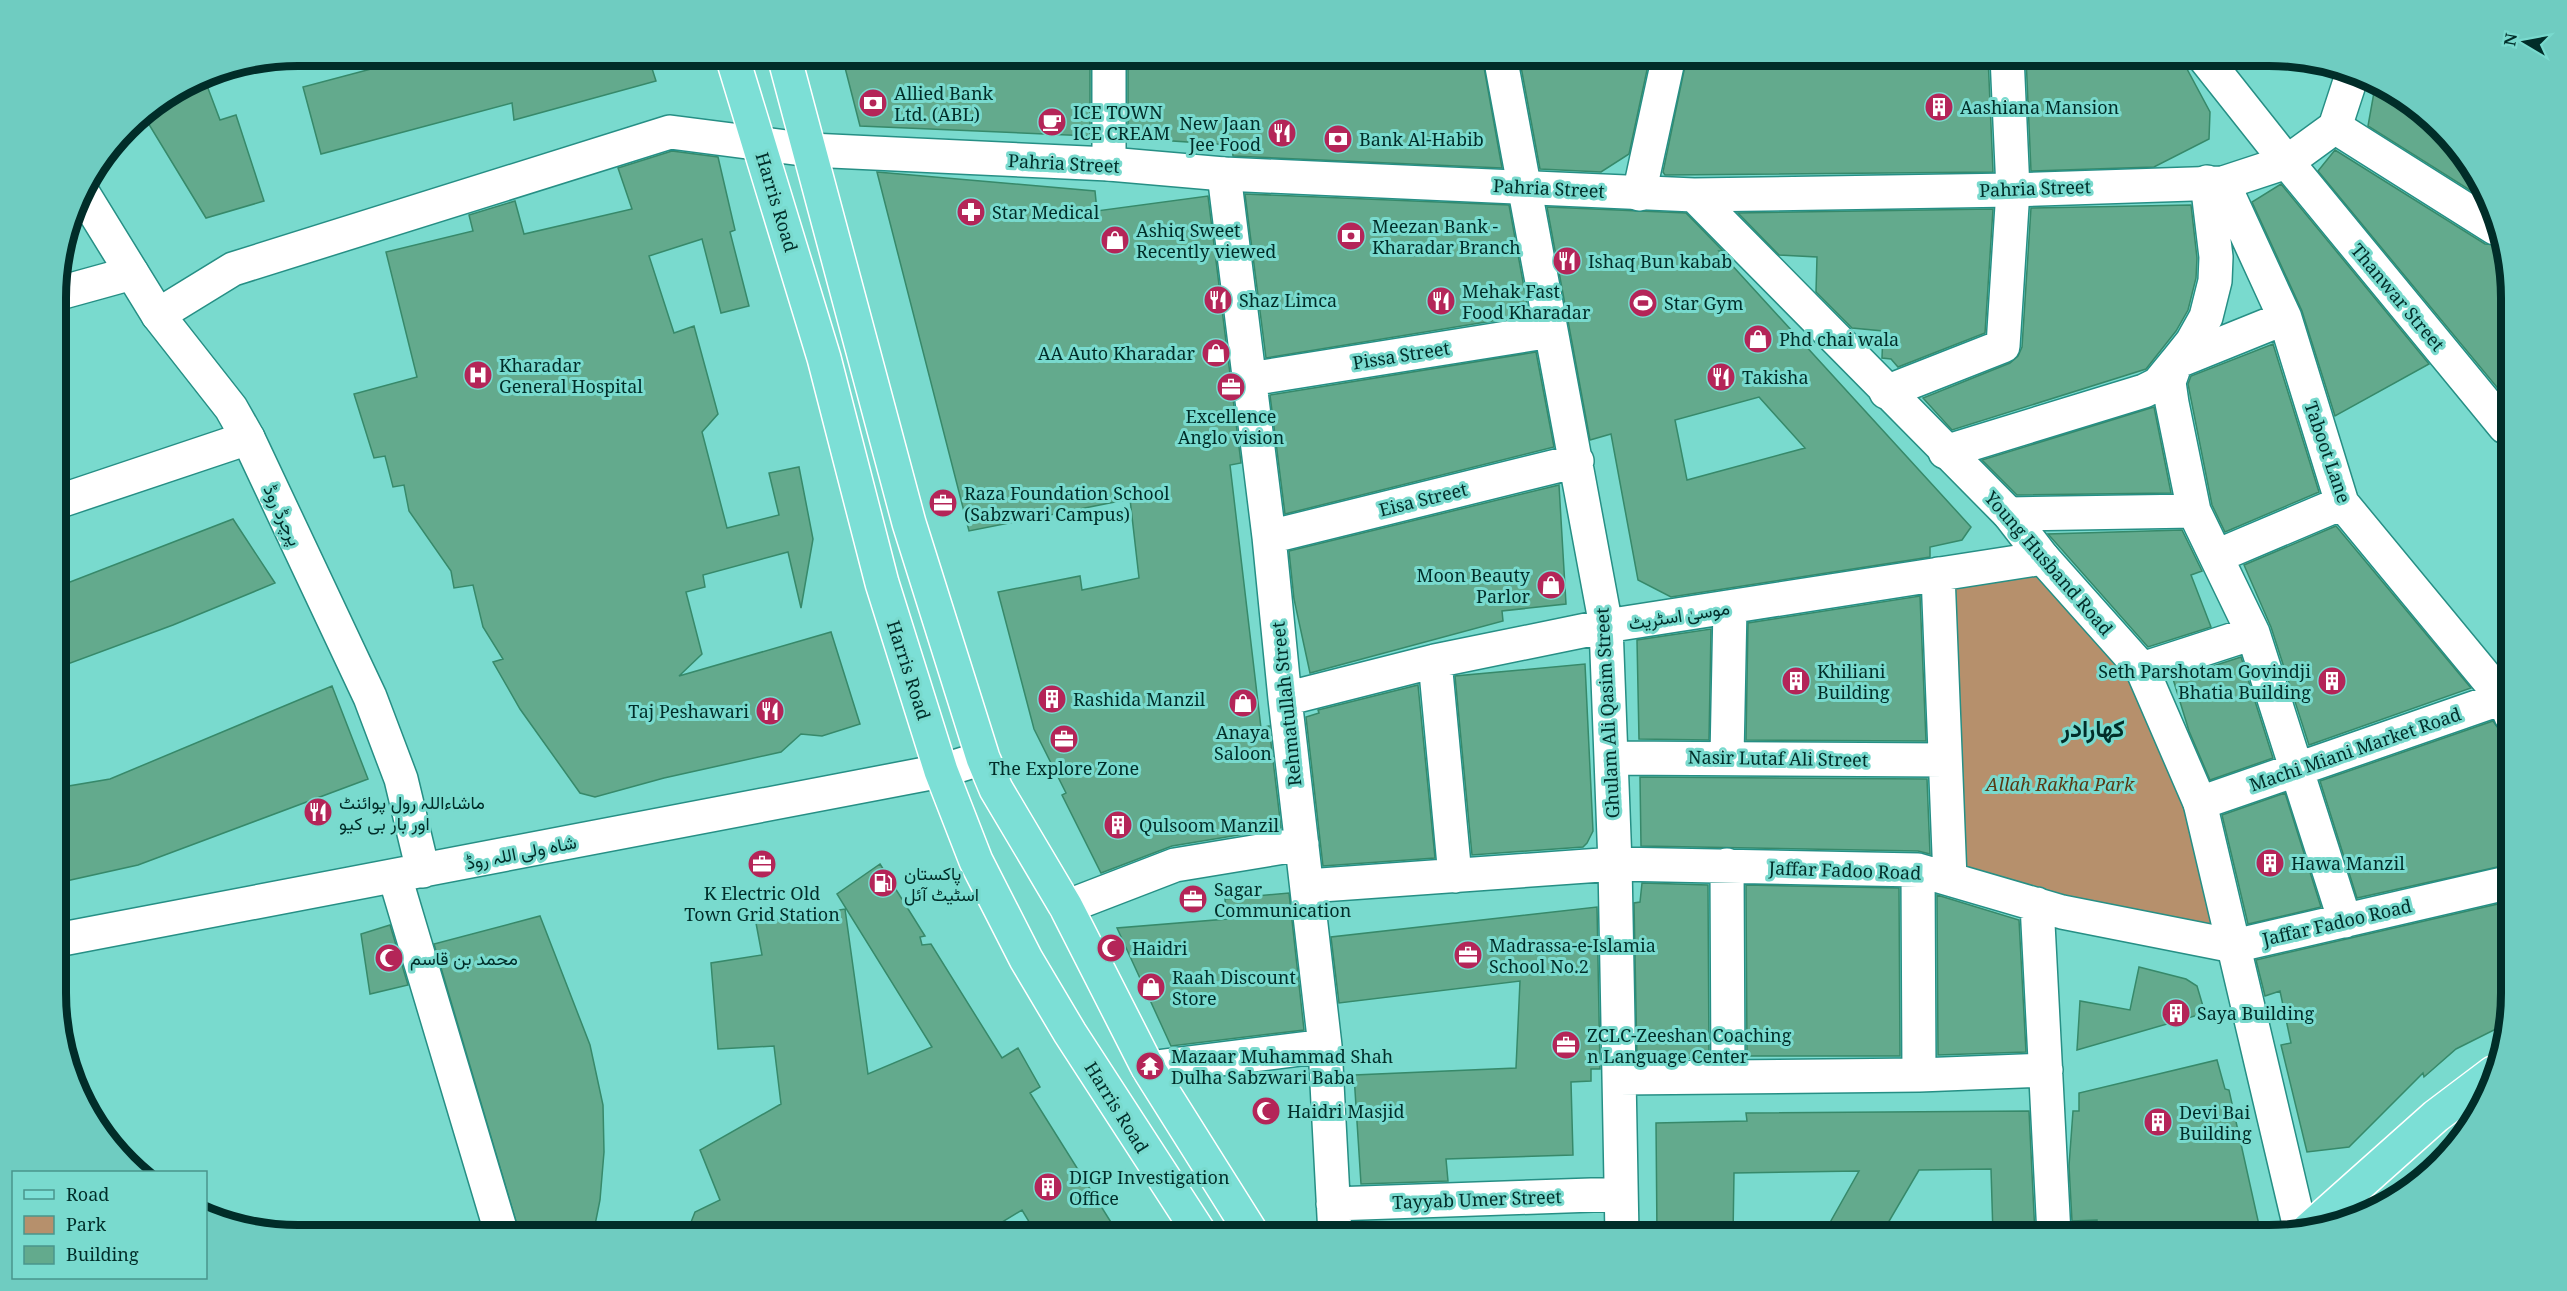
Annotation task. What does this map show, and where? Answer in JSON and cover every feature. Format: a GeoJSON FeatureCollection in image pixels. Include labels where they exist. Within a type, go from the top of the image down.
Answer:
{"type":"FeatureCollection","features":[{"type":"Feature","properties":{"kind":"main road","name":"Harris Road"},"geometry":{"type":"LineString","coordinates":[[735,66],[824,358],[882,583],[941,771],[976,861],[1026,959],[1136,1139],[1194,1225]]}},
{"type":"Feature","properties":{"kind":"main road"},"geometry":{"type":"LineString","coordinates":[[787,66],[909,523],[983,758],[996,789],[1066,907],[1148,1068],[1247,1225]]}},
{"type":"Feature","properties":{"kind":"main road"},"geometry":{"type":"LineString","coordinates":[[2320,1219],[2436,1116],[2483,1081]]}},
{"type":"Feature","properties":{"kind":"street"},"geometry":{"type":"LineString","coordinates":[[1109,66],[1109,164]]}},
{"type":"Feature","properties":{"kind":"street","name":"Ghulam Ali Qasim Street"},"geometry":{"type":"LineString","coordinates":[[1502,66],[1606,626],[1615,864],[1622,1225]]}},
{"type":"Feature","properties":{"kind":"street"},"geometry":{"type":"LineString","coordinates":[[1639,194],[1667,66]]}},
{"type":"Feature","properties":{"kind":"street"},"geometry":{"type":"LineString","coordinates":[[1886,392],[2003,346],[2013,190],[2007,66]]}},
{"type":"Feature","properties":{"kind":"street","name":"Thanwar Street"},"geometry":{"type":"LineString","coordinates":[[2211,66],[2286,162],[2501,422]]}},
{"type":"Feature","properties":{"kind":"street"},"geometry":{"type":"LineString","coordinates":[[2350,81],[2335,127],[2489,224]]}},
{"type":"Feature","properties":{"kind":"street","name":"Pahria Street"},"geometry":{"type":"LineString","coordinates":[[158,315],[233,269],[670,132],[759,141],[810,150],[1109,164],[1224,174],[1694,195],[2013,190],[2215,182],[2286,162],[2335,127]]}},
{"type":"Feature","properties":{"kind":"street","name":"Rehmatullah Street"},"geometry":{"type":"LineString","coordinates":[[1224,174],[1269,537],[1285,699],[1325,1046],[1334,1220]]}},
{"type":"Feature","properties":{"kind":"street"},"geometry":{"type":"LineString","coordinates":[[1945,452],[2144,391],[2158,384],[2192,342],[2205,317],[2215,281],[2215,182]]}},
{"type":"Feature","properties":{"kind":"street","name":"Taboot Lane"},"geometry":{"type":"LineString","coordinates":[[2215,182],[2285,318],[2342,503],[2501,695]]}},
{"type":"Feature","properties":{"kind":"street","name":"Young Husband Road"},"geometry":{"type":"LineString","coordinates":[[1694,195],[1945,452],[2009,514],[2043,558],[2142,669],[2200,802],[2299,1223]]}},
{"type":"Feature","properties":{"kind":"street","name":"پرچرڈ روڈ"},"geometry":{"type":"LineString","coordinates":[[88,201],[158,315],[231,408],[248,438],[370,697],[400,779],[409,874],[499,1225]]}},
{"type":"Feature","properties":{"kind":"street"},"geometry":{"type":"LineString","coordinates":[[66,291],[132,273]]}},
{"type":"Feature","properties":{"kind":"street"},"geometry":{"type":"LineString","coordinates":[[2285,318],[2176,362],[2169,382],[2194,511],[2253,633],[2345,921]]}},
{"type":"Feature","properties":{"kind":"street","name":"Pissa Street"},"geometry":{"type":"LineString","coordinates":[[1250,379],[1551,331]]}},
{"type":"Feature","properties":{"kind":"street"},"geometry":{"type":"LineString","coordinates":[[66,499],[248,438]]}},
{"type":"Feature","properties":{"kind":"street","name":"Eisa Street"},"geometry":{"type":"LineString","coordinates":[[1269,537],[1577,461]]}},
{"type":"Feature","properties":{"kind":"street"},"geometry":{"type":"LineString","coordinates":[[2217,556],[2342,503]]}},
{"type":"Feature","properties":{"kind":"street"},"geometry":{"type":"LineString","coordinates":[[2009,514],[2194,511]]}},
{"type":"Feature","properties":{"kind":"street","name":"موسیٰ اسٹریٹ"},"geometry":{"type":"LineString","coordinates":[[1285,699],[1435,661],[1606,626],[2043,558]]}},
{"type":"Feature","properties":{"kind":"street"},"geometry":{"type":"LineString","coordinates":[[1938,574],[1950,879]]}},
{"type":"Feature","properties":{"kind":"street"},"geometry":{"type":"LineString","coordinates":[[1726,757],[1730,607]]}},
{"type":"Feature","properties":{"kind":"street"},"geometry":{"type":"LineString","coordinates":[[2142,669],[2253,633]]}},
{"type":"Feature","properties":{"kind":"street"},"geometry":{"type":"LineString","coordinates":[[1435,661],[1455,876]]}},
{"type":"Feature","properties":{"kind":"street","name":"Machi Miani Market Road"},"geometry":{"type":"LineString","coordinates":[[2200,802],[2501,705]]}},
{"type":"Feature","properties":{"kind":"street","name":"شاہ ولی اللہ روڈ"},"geometry":{"type":"LineString","coordinates":[[66,937],[409,874],[941,771],[983,758]]}},
{"type":"Feature","properties":{"kind":"street","name":"Nasir Lutaf Ali Street"},"geometry":{"type":"LineString","coordinates":[[1611,758],[1945,760]]}},
{"type":"Feature","properties":{"kind":"street"},"geometry":{"type":"LineString","coordinates":[[1066,907],[1175,866],[1302,844]]}},
{"type":"Feature","properties":{"kind":"street","name":"Jaffar Fadoo Road"},"geometry":{"type":"LineString","coordinates":[[1307,886],[1615,864],[1918,870],[2037,904],[2234,946],[2501,884]]}},
{"type":"Feature","properties":{"kind":"street"},"geometry":{"type":"LineString","coordinates":[[1727,866],[1728,1077]]}},
{"type":"Feature","properties":{"kind":"street"},"geometry":{"type":"LineString","coordinates":[[1918,870],[1919,1075]]}},
{"type":"Feature","properties":{"kind":"street"},"geometry":{"type":"LineString","coordinates":[[2037,904],[2054,1225]]}},
{"type":"Feature","properties":{"kind":"street"},"geometry":{"type":"LineString","coordinates":[[1148,1068],[1325,1046]]}},
{"type":"Feature","properties":{"kind":"street"},"geometry":{"type":"LineString","coordinates":[[1619,1078],[1919,1075],[2046,1070]]}},
{"type":"Feature","properties":{"kind":"street","name":"Tayyab Umer Street"},"geometry":{"type":"LineString","coordinates":[[1334,1220],[1621,1194]]}},
{"type":"Feature","properties":{"kind":"green space","name":"Allah Rakha Park"},"geometry":{"type":"Polygon","coordinates":[[[2043,558],[2142,669],[2234,946],[1939,875],[1939,587],[2043,558]]]}},
{"type":"Feature","properties":{"kind":"building"},"geometry":{"type":"Polygon","coordinates":[[[382,66],[651,66],[656,81],[514,120],[512,103],[321,154],[303,87],[382,66]]]}},
{"type":"Feature","properties":{"kind":"building"},"geometry":{"type":"Polygon","coordinates":[[[845,66],[1090,66],[1090,136],[860,126],[845,66]]]}},
{"type":"Feature","properties":{"kind":"building"},"geometry":{"type":"Polygon","coordinates":[[[1128,66],[1484,66],[1502,168],[1233,156],[1232,145],[1128,138],[1128,66]]]}},
{"type":"Feature","properties":{"kind":"building"},"geometry":{"type":"Polygon","coordinates":[[[1521,66],[1648,66],[1629,154],[1601,172],[1540,169],[1521,66]]]}},
{"type":"Feature","properties":{"kind":"building"},"geometry":{"type":"Polygon","coordinates":[[[1685,66],[1988,66],[1993,172],[1665,175],[1663,172],[1685,66]]]}},
{"type":"Feature","properties":{"kind":"building"},"geometry":{"type":"Polygon","coordinates":[[[2026,66],[2185,66],[2210,112],[2209,139],[2154,167],[2031,171],[2026,66]]]}},
{"type":"Feature","properties":{"kind":"building"},"geometry":{"type":"Polygon","coordinates":[[[207,85],[220,120],[236,115],[264,201],[206,218],[147,122],[169,105],[207,85]]]}},
{"type":"Feature","properties":{"kind":"building"},"geometry":{"type":"Polygon","coordinates":[[[2374,91],[2398,105],[2433,134],[2462,169],[2477,194],[2368,126],[2374,91]]]}},
{"type":"Feature","properties":{"kind":"building"},"geometry":{"type":"Polygon","coordinates":[[[2335,150],[2485,244],[2495,245],[2501,283],[2501,392],[2318,171],[2335,150]]]}},
{"type":"Feature","properties":{"kind":"building"},"geometry":{"type":"Polygon","coordinates":[[[672,151],[718,157],[735,230],[730,232],[749,306],[721,313],[702,239],[649,256],[674,333],[694,326],[718,414],[702,432],[727,528],[779,515],[769,473],[799,467],[813,539],[801,608],[788,552],[703,575],[705,587],[686,592],[702,654],[679,676],[831,632],[860,724],[822,736],[801,734],[781,752],[664,778],[595,797],[580,793],[520,709],[493,662],[503,659],[483,627],[473,585],[454,588],[451,571],[409,511],[404,485],[393,487],[385,456],[374,458],[354,394],[417,377],[386,252],[473,231],[469,215],[515,201],[524,234],[632,209],[618,168],[672,151]]]}},
{"type":"Feature","properties":{"kind":"building"},"geometry":{"type":"Polygon","coordinates":[[[877,172],[1095,191],[1097,211],[1208,196],[1241,463],[1230,465],[1261,728],[1269,726],[1281,828],[1172,846],[1101,873],[1062,795],[1066,793],[1034,729],[998,592],[1080,576],[1082,590],[1139,578],[1130,499],[969,531],[877,172]]]}},
{"type":"Feature","properties":{"kind":"building"},"geometry":{"type":"Polygon","coordinates":[[[2281,184],[2429,364],[2335,416],[2302,311],[2252,202],[2281,184]]]}},
{"type":"Feature","properties":{"kind":"building"},"geometry":{"type":"Polygon","coordinates":[[[1245,194],[1509,205],[1529,315],[1266,358],[1245,194]]]}},
{"type":"Feature","properties":{"kind":"building"},"geometry":{"type":"Polygon","coordinates":[[[2191,205],[2197,258],[2196,278],[2188,310],[2176,331],[2146,369],[1952,430],[1923,398],[2010,363],[2018,356],[2022,347],[2031,208],[2191,205]]]}},
{"type":"Feature","properties":{"kind":"building"},"geometry":{"type":"Polygon","coordinates":[[[1547,207],[1686,213],[1723,251],[1719,251],[1971,527],[1962,540],[1930,547],[1930,557],[1671,597],[1638,580],[1611,434],[1590,440],[1547,207]],[[1759,397],[1675,420],[1687,480],[1805,448],[1759,397]]]}},
{"type":"Feature","properties":{"kind":"building"},"geometry":{"type":"Polygon","coordinates":[[[1993,209],[1985,333],[1898,367],[1891,359],[1882,358],[1883,331],[1852,328],[1816,292],[1817,257],[1779,255],[1738,213],[1993,209]]]}},
{"type":"Feature","properties":{"kind":"building"},"geometry":{"type":"Polygon","coordinates":[[[2273,344],[2319,492],[2225,532],[2212,505],[2188,384],[2191,376],[2273,344]]]}},
{"type":"Feature","properties":{"kind":"building"},"geometry":{"type":"Polygon","coordinates":[[[1536,352],[1554,447],[1285,514],[1270,395],[1536,352]]]}},
{"type":"Feature","properties":{"kind":"building"},"geometry":{"type":"Polygon","coordinates":[[[2154,407],[2171,493],[2017,495],[1982,460],[2154,407]]]}},
{"type":"Feature","properties":{"kind":"building"},"geometry":{"type":"Polygon","coordinates":[[[1559,485],[1566,604],[1502,611],[1503,621],[1310,673],[1294,599],[1289,551],[1559,485]]]}},
{"type":"Feature","properties":{"kind":"building"},"geometry":{"type":"Polygon","coordinates":[[[233,519],[275,583],[173,625],[66,665],[66,584],[233,519]]]}},
{"type":"Feature","properties":{"kind":"building"},"geometry":{"type":"Polygon","coordinates":[[[2336,526],[2471,688],[2309,745],[2271,627],[2244,565],[2336,526]]]}},
{"type":"Feature","properties":{"kind":"building"},"geometry":{"type":"Polygon","coordinates":[[[2182,530],[2202,571],[2191,575],[2211,627],[2148,647],[2048,534],[2182,530]]]}},
{"type":"Feature","properties":{"kind":"building"},"geometry":{"type":"Polygon","coordinates":[[[1920,596],[1926,741],[1746,740],[1748,623],[1920,596]]]}},
{"type":"Feature","properties":{"kind":"building"},"geometry":{"type":"Polygon","coordinates":[[[1711,629],[1709,740],[1639,739],[1637,640],[1711,629]]]}},
{"type":"Feature","properties":{"kind":"building"},"geometry":{"type":"Polygon","coordinates":[[[2241,657],[2273,758],[2210,780],[2189,731],[2173,679],[2241,657]]]}},
{"type":"Feature","properties":{"kind":"building"},"geometry":{"type":"Polygon","coordinates":[[[1585,664],[1593,831],[1587,843],[1583,847],[1472,855],[1455,676],[1585,664]]]}},
{"type":"Feature","properties":{"kind":"building"},"geometry":{"type":"Polygon","coordinates":[[[1418,685],[1435,858],[1323,866],[1306,717],[1319,713],[1318,710],[1418,685]]]}},
{"type":"Feature","properties":{"kind":"building"},"geometry":{"type":"Polygon","coordinates":[[[332,686],[368,779],[138,865],[66,881],[66,786],[110,779],[332,686]]]}},
{"type":"Feature","properties":{"kind":"building"},"geometry":{"type":"Polygon","coordinates":[[[2493,721],[2501,731],[2501,866],[2357,898],[2320,781],[2493,721]]]}},
{"type":"Feature","properties":{"kind":"building"},"geometry":{"type":"Polygon","coordinates":[[[1640,777],[1927,779],[1930,854],[1918,851],[1641,846],[1640,777]]]}},
{"type":"Feature","properties":{"kind":"building","name":"Hawa Manzil"},"geometry":{"type":"Polygon","coordinates":[[[2285,793],[2321,907],[2248,924],[2222,815],[2285,793]]]}},
{"type":"Feature","properties":{"kind":"building"},"geometry":{"type":"Polygon","coordinates":[[[880,864],[925,936],[920,937],[922,945],[931,944],[1002,1058],[1018,1048],[1040,1087],[1030,1093],[1113,1225],[1031,1225],[1022,1210],[997,1225],[690,1225],[695,1212],[720,1200],[700,1150],[781,1104],[774,1046],[718,1049],[711,963],[762,955],[756,923],[845,909],[868,1074],[932,1047],[837,894],[880,864]]]}},
{"type":"Feature","properties":{"kind":"building"},"geometry":{"type":"Polygon","coordinates":[[[1642,883],[1708,885],[1709,1058],[1637,1059],[1634,903],[1640,902],[1642,883]]]}},
{"type":"Feature","properties":{"kind":"building"},"geometry":{"type":"Polygon","coordinates":[[[1746,885],[1899,888],[1900,1056],[1747,1056],[1746,885]]]}},
{"type":"Feature","properties":{"kind":"building"},"geometry":{"type":"Polygon","coordinates":[[[1289,893],[1304,1030],[1171,1046],[1117,928],[1227,919],[1225,899],[1289,893]]]}},
{"type":"Feature","properties":{"kind":"building"},"geometry":{"type":"Polygon","coordinates":[[[1937,895],[2019,920],[2026,1052],[1938,1055],[1937,895]]]}},
{"type":"Feature","properties":{"kind":"building"},"geometry":{"type":"Polygon","coordinates":[[[2501,903],[2501,1008],[2498,1028],[2456,1049],[2424,1077],[2423,1073],[2349,1147],[2307,1152],[2281,1045],[2291,1043],[2280,991],[2265,996],[2256,960],[2501,903]]]}},
{"type":"Feature","properties":{"kind":"building"},"geometry":{"type":"Polygon","coordinates":[[[1597,907],[1600,1069],[1591,1069],[1591,1081],[1571,1082],[1573,1155],[1446,1159],[1448,1181],[1361,1184],[1354,1075],[1516,1068],[1520,981],[1339,1003],[1331,937],[1597,907]]]}},
{"type":"Feature","properties":{"kind":"building"},"geometry":{"type":"Polygon","coordinates":[[[540,916],[590,1045],[603,1105],[604,1152],[600,1200],[595,1225],[517,1225],[434,944],[540,916]]]}},
{"type":"Feature","properties":{"kind":"building","name":"محمد بن قاسم"},"geometry":{"type":"Polygon","coordinates":[[[390,925],[408,985],[370,994],[361,934],[390,925]]]}},
{"type":"Feature","properties":{"kind":"building"},"geometry":{"type":"Polygon","coordinates":[[[2139,967],[2186,979],[2197,986],[2205,1013],[2077,1050],[2080,1001],[2130,1010],[2139,967]]]}},
{"type":"Feature","properties":{"kind":"building"},"geometry":{"type":"Polygon","coordinates":[[[2217,1060],[2225,1089],[2229,1090],[2259,1225],[2097,1225],[2097,1220],[2072,1221],[2069,1166],[2073,1111],[2079,1111],[2079,1093],[2217,1060]]]}},
{"type":"Feature","properties":{"kind":"building"},"geometry":{"type":"Polygon","coordinates":[[[2029,1111],[2035,1225],[1993,1225],[1991,1169],[1919,1170],[1887,1225],[1829,1225],[1859,1171],[1734,1173],[1733,1225],[1657,1225],[1656,1123],[1747,1121],[1746,1113],[2029,1111]]]}},
{"type":"Feature","properties":{"kind":"place","name":"Allied Bank Ltd. (ABL)"},"geometry":{"type":"Point","coordinates":[873,103]}},
{"type":"Feature","properties":{"kind":"place","name":"Aashiana Mansion"},"geometry":{"type":"Point","coordinates":[1939,107]}},
{"type":"Feature","properties":{"kind":"place","name":"ICE TOWN ICE CREAM"},"geometry":{"type":"Point","coordinates":[1052,122]}},
{"type":"Feature","properties":{"kind":"place","name":"New Jaan Jee Food"},"geometry":{"type":"Point","coordinates":[1282,133]}},
{"type":"Feature","properties":{"kind":"place","name":"Bank Al-Habib"},"geometry":{"type":"Point","coordinates":[1338,139]}},
{"type":"Feature","properties":{"kind":"place","name":"Star Medical"},"geometry":{"type":"Point","coordinates":[971,212]}},
{"type":"Feature","properties":{"kind":"place","name":"Meezan Bank - Kharadar Branch"},"geometry":{"type":"Point","coordinates":[1351,236]}},
{"type":"Feature","properties":{"kind":"place","name":"Ashiq Sweet Recently viewed"},"geometry":{"type":"Point","coordinates":[1115,240]}},
{"type":"Feature","properties":{"kind":"place","name":"Ishaq Bun kabab"},"geometry":{"type":"Point","coordinates":[1567,261]}},
{"type":"Feature","properties":{"kind":"place","name":"Shaz Limca"},"geometry":{"type":"Point","coordinates":[1218,300]}},
{"type":"Feature","properties":{"kind":"place","name":"Mehak Fast Food Kharadar"},"geometry":{"type":"Point","coordinates":[1441,301]}},
{"type":"Feature","properties":{"kind":"place","name":"Star Gym"},"geometry":{"type":"Point","coordinates":[1643,303]}},
{"type":"Feature","properties":{"kind":"place","name":"Phd chai wala"},"geometry":{"type":"Point","coordinates":[1758,339]}},
{"type":"Feature","properties":{"kind":"place","name":"AA Auto Kharadar"},"geometry":{"type":"Point","coordinates":[1216,353]}},
{"type":"Feature","properties":{"kind":"place","name":"Kharadar General Hospital"},"geometry":{"type":"Point","coordinates":[478,375]}},
{"type":"Feature","properties":{"kind":"place","name":"Takisha"},"geometry":{"type":"Point","coordinates":[1721,377]}},
{"type":"Feature","properties":{"kind":"place","name":"Excellence Anglo vision"},"geometry":{"type":"Point","coordinates":[1231,387]}},
{"type":"Feature","properties":{"kind":"place","name":"Raza Foundation School (Sabzwari Campus)"},"geometry":{"type":"Point","coordinates":[943,503]}},
{"type":"Feature","properties":{"kind":"place","name":"Moon Beauty Parlor"},"geometry":{"type":"Point","coordinates":[1551,585]}},
{"type":"Feature","properties":{"kind":"place","name":"Khiliani Building"},"geometry":{"type":"Point","coordinates":[1796,681]}},
{"type":"Feature","properties":{"kind":"place","name":"Seth Parshotam Govindji Bhatia Building"},"geometry":{"type":"Point","coordinates":[2332,681]}},
{"type":"Feature","properties":{"kind":"place","name":"Rashida Manzil"},"geometry":{"type":"Point","coordinates":[1052,699]}},
{"type":"Feature","properties":{"kind":"place","name":"Anaya Saloon"},"geometry":{"type":"Point","coordinates":[1243,703]}},
{"type":"Feature","properties":{"kind":"place","name":"Taj Peshawari"},"geometry":{"type":"Point","coordinates":[770,711]}},
{"type":"Feature","properties":{"kind":"place","name":"The Explore Zone"},"geometry":{"type":"Point","coordinates":[1064,739]}},
{"type":"Feature","properties":{"kind":"place","name":"ماشاءاللہ رول پوائنٹ اور بار بی کیو"},"geometry":{"type":"Point","coordinates":[318,812]}},
{"type":"Feature","properties":{"kind":"place","name":"Qulsoom Manzil"},"geometry":{"type":"Point","coordinates":[1118,825]}},
{"type":"Feature","properties":{"kind":"place","name":"Hawa Manzil"},"geometry":{"type":"Point","coordinates":[2270,863]}},
{"type":"Feature","properties":{"kind":"place","name":"K Electric Old Town Grid Station"},"geometry":{"type":"Point","coordinates":[762,864]}},
{"type":"Feature","properties":{"kind":"place","name":"پاکستان اسٹیٹ آئل"},"geometry":{"type":"Point","coordinates":[883,883]}},
{"type":"Feature","properties":{"kind":"place","name":"Sagar Communication"},"geometry":{"type":"Point","coordinates":[1193,899]}},
{"type":"Feature","properties":{"kind":"place","name":"Haidri"},"geometry":{"type":"Point","coordinates":[1111,948]}},
{"type":"Feature","properties":{"kind":"place","name":"Madrassa-e-Islamia School No.2"},"geometry":{"type":"Point","coordinates":[1468,955]}},
{"type":"Feature","properties":{"kind":"place","name":"محمد بن قاسم"},"geometry":{"type":"Point","coordinates":[389,958]}},
{"type":"Feature","properties":{"kind":"place","name":"Raah Discount Store"},"geometry":{"type":"Point","coordinates":[1151,987]}},
{"type":"Feature","properties":{"kind":"place","name":"Saya Building"},"geometry":{"type":"Point","coordinates":[2176,1013]}},
{"type":"Feature","properties":{"kind":"place","name":"ZCLC-Zeeshan Coaching n Language Center"},"geometry":{"type":"Point","coordinates":[1566,1045]}},
{"type":"Feature","properties":{"kind":"place","name":"Mazaar Muhammad Shah Dulha Sabzwari Baba"},"geometry":{"type":"Point","coordinates":[1150,1066]}},
{"type":"Feature","properties":{"kind":"place","name":"Haidri Masjid"},"geometry":{"type":"Point","coordinates":[1266,1111]}},
{"type":"Feature","properties":{"kind":"place","name":"Devi Bai Building"},"geometry":{"type":"Point","coordinates":[2158,1122]}},
{"type":"Feature","properties":{"kind":"place","name":"DIGP Investigation Office"},"geometry":{"type":"Point","coordinates":[1048,1187]}},
{"type":"Feature","properties":{"kind":"district","name":"کھارادر"},"geometry":{"type":"Point","coordinates":[2093,727]}}]}
